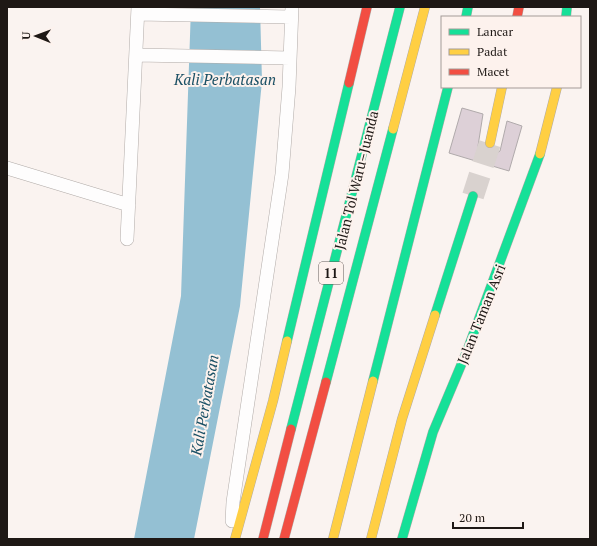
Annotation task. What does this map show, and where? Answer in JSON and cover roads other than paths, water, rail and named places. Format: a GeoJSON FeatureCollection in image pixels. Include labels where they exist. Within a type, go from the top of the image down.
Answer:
{"type":"FeatureCollection","features":[{"type":"Feature","properties":{"kind":"main road"},"geometry":{"type":"LineString","coordinates":[[235,539],[273,401],[367,7]]}},
{"type":"Feature","properties":{"kind":"main road","name":"Jalan Tol Waru–Juanda"},"geometry":{"type":"LineString","coordinates":[[262,539],[400,7]]}},
{"type":"Feature","properties":{"kind":"main road"},"geometry":{"type":"LineString","coordinates":[[284,539],[425,7]]}},
{"type":"Feature","properties":{"kind":"main road"},"geometry":{"type":"LineString","coordinates":[[333,539],[448,88]]}},
{"type":"Feature","properties":{"kind":"main road"},"geometry":{"type":"LineString","coordinates":[[490,143],[502,88]]}},
{"type":"Feature","properties":{"kind":"main road","name":"Jalan Taman Asri"},"geometry":{"type":"LineString","coordinates":[[402,539],[433,432],[467,351],[526,196],[543,146],[557,88]]}},
{"type":"Feature","properties":{"kind":"main road"},"geometry":{"type":"LineString","coordinates":[[371,539],[402,419],[473,196]]}},
{"type":"Feature","properties":{"kind":"lane"},"geometry":{"type":"LineString","coordinates":[[127,239],[138,11],[166,15],[269,18],[292,12],[282,174],[234,496],[231,539]]}},
{"type":"Feature","properties":{"kind":"lane"},"geometry":{"type":"LineString","coordinates":[[136,55],[290,58]]}},
{"type":"Feature","properties":{"kind":"lane"},"geometry":{"type":"LineString","coordinates":[[7,168],[129,205]]}},
{"type":"Feature","properties":{"kind":"water","name":"Kali Perbatasan"},"geometry":{"type":"Polygon","coordinates":[[[191,7],[260,7],[262,81],[240,306],[194,539],[134,539],[181,296],[191,7]]]}},
{"type":"Feature","properties":{"kind":"tunnel"},"geometry":{"type":"LineString","coordinates":[[473,196],[490,143]]}}]}
